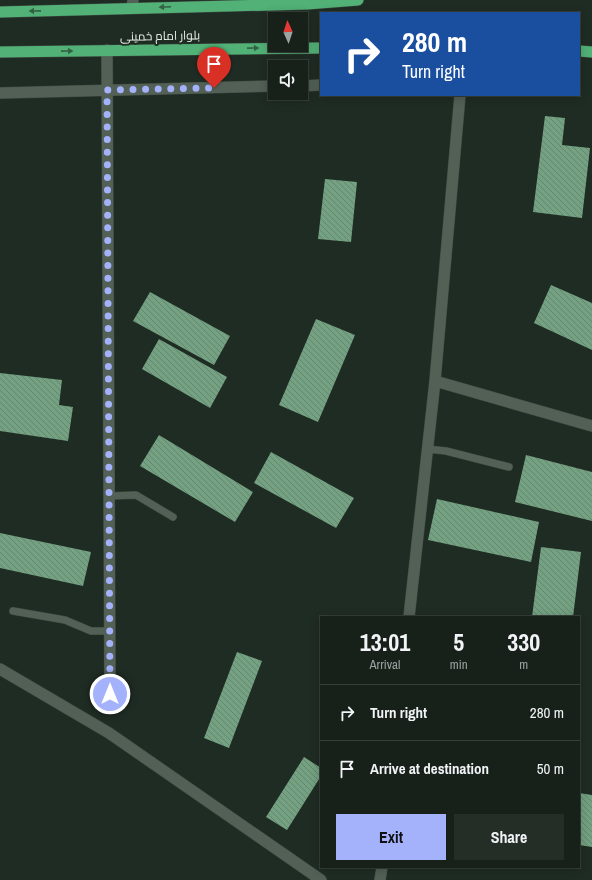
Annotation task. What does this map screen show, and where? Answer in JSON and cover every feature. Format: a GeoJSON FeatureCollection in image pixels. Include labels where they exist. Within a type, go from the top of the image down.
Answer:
{"type":"FeatureCollection","features":[{"type":"Feature","properties":{"kind":"highway"},"geometry":{"type":"LineString","coordinates":[[0,12],[132,4],[307,4],[358,0]]}},
{"type":"Feature","properties":{"kind":"highway","name":"بلوار امام خمینی"},"geometry":{"type":"LineString","coordinates":[[0,52],[320,48]]}},
{"type":"Feature","properties":{"kind":"highway"},"geometry":{"type":"LineString","coordinates":[[580,51],[592,52]]}},
{"type":"Feature","properties":{"kind":"street"},"geometry":{"type":"LineString","coordinates":[[107,50],[110,694]]}},
{"type":"Feature","properties":{"kind":"street"},"geometry":{"type":"LineString","coordinates":[[308,86],[320,85]]}},
{"type":"Feature","properties":{"kind":"street"},"geometry":{"type":"LineString","coordinates":[[0,93],[268,86]]}},
{"type":"Feature","properties":{"kind":"street"},"geometry":{"type":"LineString","coordinates":[[409,616],[435,381],[460,96]]}},
{"type":"Feature","properties":{"kind":"street"},"geometry":{"type":"LineString","coordinates":[[435,381],[592,426]]}},
{"type":"Feature","properties":{"kind":"street"},"geometry":{"type":"LineString","coordinates":[[0,669],[109,733],[321,880]]}},
{"type":"Feature","properties":{"kind":"street"},"geometry":{"type":"LineString","coordinates":[[380,880],[382,868]]}},
{"type":"Feature","properties":{"kind":"lane"},"geometry":{"type":"LineString","coordinates":[[427,449],[446,451],[509,467]]}},
{"type":"Feature","properties":{"kind":"lane"},"geometry":{"type":"LineString","coordinates":[[109,496],[136,495],[173,517]]}},
{"type":"Feature","properties":{"kind":"lane"},"geometry":{"type":"LineString","coordinates":[[14,611],[65,620],[91,631],[110,631]]}},
{"type":"Feature","properties":{"kind":"building"},"geometry":{"type":"Polygon","coordinates":[[[545,116],[565,118],[562,145],[590,148],[582,218],[533,212],[545,116]]]}},
{"type":"Feature","properties":{"kind":"building"},"geometry":{"type":"Polygon","coordinates":[[[325,179],[357,182],[351,242],[318,239],[325,179]]]}},
{"type":"Feature","properties":{"kind":"building"},"geometry":{"type":"Polygon","coordinates":[[[551,285],[592,303],[592,350],[534,323],[551,285]]]}},
{"type":"Feature","properties":{"kind":"building"},"geometry":{"type":"Polygon","coordinates":[[[150,292],[230,336],[214,365],[133,321],[150,292]]]}},
{"type":"Feature","properties":{"kind":"building"},"geometry":{"type":"Polygon","coordinates":[[[316,319],[355,335],[318,422],[279,405],[316,319]]]}},
{"type":"Feature","properties":{"kind":"building"},"geometry":{"type":"Polygon","coordinates":[[[159,339],[227,377],[210,408],[142,369],[159,339]]]}},
{"type":"Feature","properties":{"kind":"building"},"geometry":{"type":"Polygon","coordinates":[[[0,373],[62,380],[59,405],[73,407],[68,441],[0,431],[0,373]]]}},
{"type":"Feature","properties":{"kind":"building"},"geometry":{"type":"Polygon","coordinates":[[[159,435],[253,492],[235,522],[140,466],[159,435]]]}},
{"type":"Feature","properties":{"kind":"building"},"geometry":{"type":"Polygon","coordinates":[[[271,452],[354,498],[336,528],[254,483],[271,452]]]}},
{"type":"Feature","properties":{"kind":"building"},"geometry":{"type":"Polygon","coordinates":[[[526,455],[592,472],[592,521],[515,502],[526,455]]]}},
{"type":"Feature","properties":{"kind":"building"},"geometry":{"type":"Polygon","coordinates":[[[437,499],[539,522],[531,562],[428,540],[437,499]]]}},
{"type":"Feature","properties":{"kind":"building"},"geometry":{"type":"Polygon","coordinates":[[[0,533],[91,552],[83,586],[0,568],[0,533]]]}},
{"type":"Feature","properties":{"kind":"building"},"geometry":{"type":"Polygon","coordinates":[[[541,547],[581,552],[573,616],[532,616],[541,547]]]}},
{"type":"Feature","properties":{"kind":"building"},"geometry":{"type":"Polygon","coordinates":[[[237,652],[262,661],[229,748],[204,738],[237,652]]]}},
{"type":"Feature","properties":{"kind":"building"},"geometry":{"type":"Polygon","coordinates":[[[304,757],[320,767],[320,778],[287,830],[266,817],[304,757]]]}},
{"type":"Feature","properties":{"kind":"building"},"geometry":{"type":"Polygon","coordinates":[[[580,793],[592,795],[592,847],[580,845],[580,793]]]}},
{"type":"Feature","properties":{"kind":"route"},"geometry":{"type":"LineString","coordinates":[[110,694],[107,90],[214,88]]}}]}
